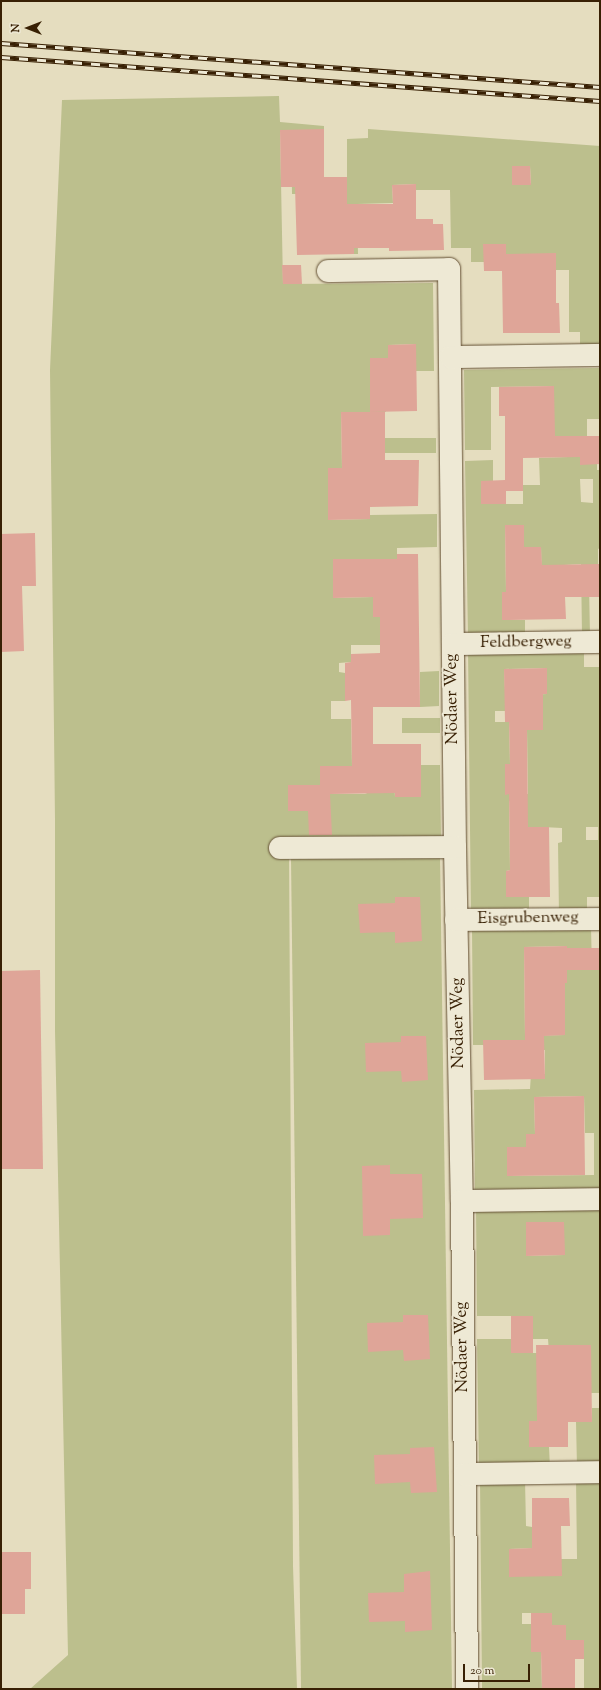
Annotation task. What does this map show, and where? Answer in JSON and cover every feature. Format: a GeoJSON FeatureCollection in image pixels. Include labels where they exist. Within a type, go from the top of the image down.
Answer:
{"type":"FeatureCollection","features":[{"type":"Feature","properties":{"kind":"street","name":"Nödaer Weg"},"geometry":{"type":"LineString","coordinates":[[328,271],[449,269],[455,847],[462,1200],[467,1689]]}},
{"type":"Feature","properties":{"kind":"street"},"geometry":{"type":"LineString","coordinates":[[450,357],[600,355]]}},
{"type":"Feature","properties":{"kind":"street","name":"Feldbergweg"},"geometry":{"type":"LineString","coordinates":[[453,644],[600,642]]}},
{"type":"Feature","properties":{"kind":"street"},"geometry":{"type":"LineString","coordinates":[[280,848],[455,847]]}},
{"type":"Feature","properties":{"kind":"street","name":"Eisgrubenweg"},"geometry":{"type":"LineString","coordinates":[[456,920],[600,919]]}},
{"type":"Feature","properties":{"kind":"street"},"geometry":{"type":"LineString","coordinates":[[462,1200],[600,1199]]}},
{"type":"Feature","properties":{"kind":"street"},"geometry":{"type":"LineString","coordinates":[[465,1474],[600,1472]]}},
{"type":"Feature","properties":{"kind":"green space"},"geometry":{"type":"Polygon","coordinates":[[[279,96],[280,122],[324,126],[324,166],[302,166],[303,194],[292,194],[291,130],[280,130],[283,284],[433,283],[434,371],[416,371],[416,344],[388,345],[388,358],[370,358],[370,384],[386,412],[341,412],[342,468],[328,469],[328,520],[370,519],[370,515],[437,514],[437,547],[397,548],[397,559],[333,559],[334,598],[373,597],[373,616],[380,617],[392,645],[351,645],[351,662],[339,663],[339,672],[345,673],[345,701],[331,701],[331,719],[351,719],[352,766],[320,766],[321,794],[365,794],[394,781],[395,797],[421,797],[421,765],[440,765],[441,839],[289,840],[293,1566],[297,1689],[30,1689],[68,1655],[55,1031],[55,821],[50,370],[62,100],[279,96]],[[288,785],[288,811],[313,811],[312,785],[288,785]]]}},
{"type":"Feature","properties":{"kind":"green space"},"geometry":{"type":"Polygon","coordinates":[[[368,129],[600,146],[600,345],[580,345],[580,332],[569,332],[569,270],[556,270],[555,254],[506,254],[506,244],[484,262],[471,262],[471,248],[451,248],[450,190],[416,190],[416,184],[392,185],[393,203],[357,204],[358,254],[354,254],[345,225],[347,139],[368,138],[368,129]],[[512,166],[531,184],[530,166],[512,166]]]}},
{"type":"Feature","properties":{"kind":"green space"},"geometry":{"type":"Polygon","coordinates":[[[600,368],[600,419],[587,419],[587,457],[597,457],[597,470],[600,470],[600,548],[598,549],[598,569],[589,585],[590,636],[582,636],[581,564],[564,565],[564,583],[542,583],[541,547],[524,547],[524,525],[505,525],[506,592],[502,592],[502,620],[525,620],[525,638],[468,638],[465,461],[493,460],[493,481],[481,481],[482,504],[523,504],[523,485],[540,485],[539,458],[568,457],[533,437],[554,415],[554,386],[491,387],[491,450],[465,450],[464,370],[600,368]],[[580,479],[581,502],[593,503],[593,479],[580,479]]]}},
{"type":"Feature","properties":{"kind":"green space"},"geometry":{"type":"Polygon","coordinates":[[[385,438],[436,438],[436,453],[385,453],[385,438]]]}},
{"type":"Feature","properties":{"kind":"green space"},"geometry":{"type":"Polygon","coordinates":[[[584,648],[584,667],[600,667],[600,897],[587,897],[587,916],[559,916],[558,843],[562,842],[562,828],[542,827],[528,836],[509,800],[510,870],[506,871],[506,897],[529,897],[529,916],[471,917],[468,650],[584,648]],[[547,668],[504,669],[506,711],[495,711],[495,722],[509,722],[510,764],[505,764],[505,794],[528,794],[527,730],[543,730],[543,718],[527,717],[527,695],[547,694],[547,668]],[[586,827],[586,840],[598,840],[598,827],[586,827]]]}},
{"type":"Feature","properties":{"kind":"green space"},"geometry":{"type":"Polygon","coordinates":[[[439,671],[439,706],[420,707],[420,672],[439,671]]]}},
{"type":"Feature","properties":{"kind":"green space"},"geometry":{"type":"Polygon","coordinates":[[[402,718],[440,718],[440,733],[402,733],[402,718]]]}},
{"type":"Feature","properties":{"kind":"green space"},"geometry":{"type":"Polygon","coordinates":[[[440,855],[452,1689],[301,1689],[291,857],[440,855]]]}},
{"type":"Feature","properties":{"kind":"green space"},"geometry":{"type":"Polygon","coordinates":[[[591,927],[592,970],[600,970],[600,1193],[475,1195],[474,1090],[530,1089],[531,1074],[545,1074],[545,1050],[505,1051],[483,1045],[473,1045],[472,929],[591,927]],[[567,946],[524,947],[525,1036],[565,1035],[564,983],[567,982],[567,946]],[[584,1096],[534,1097],[535,1134],[526,1134],[526,1147],[507,1147],[507,1176],[594,1175],[594,1133],[585,1133],[584,1096]]]}},
{"type":"Feature","properties":{"kind":"green space"},"geometry":{"type":"Polygon","coordinates":[[[600,1205],[600,1393],[585,1393],[591,1345],[571,1345],[537,1376],[537,1421],[529,1421],[529,1447],[549,1447],[550,1468],[479,1468],[477,1339],[511,1339],[512,1353],[549,1353],[548,1339],[533,1339],[533,1316],[477,1316],[476,1206],[600,1205]],[[526,1222],[526,1256],[564,1255],[564,1222],[526,1222]]]}},
{"type":"Feature","properties":{"kind":"green space"},"geometry":{"type":"Polygon","coordinates":[[[592,1408],[600,1408],[600,1467],[577,1467],[576,1422],[592,1422],[592,1408]]]}},
{"type":"Feature","properties":{"kind":"green space"},"geometry":{"type":"Polygon","coordinates":[[[600,1478],[600,1689],[584,1689],[584,1640],[566,1640],[566,1625],[552,1625],[552,1613],[522,1613],[522,1624],[531,1624],[531,1652],[541,1652],[542,1689],[482,1689],[480,1480],[525,1480],[526,1526],[532,1527],[533,1548],[509,1549],[509,1576],[561,1576],[561,1559],[577,1559],[576,1479],[600,1478]]]}},
{"type":"Feature","properties":{"kind":"building"},"geometry":{"type":"Polygon","coordinates":[[[324,129],[324,177],[347,177],[347,204],[393,204],[392,185],[416,184],[416,219],[433,219],[433,224],[443,224],[444,250],[389,251],[389,248],[354,248],[354,254],[297,255],[295,187],[281,187],[280,130],[324,129]]]}},
{"type":"Feature","properties":{"kind":"building"},"geometry":{"type":"Polygon","coordinates":[[[512,166],[530,166],[531,185],[512,185],[512,166]]]}},
{"type":"Feature","properties":{"kind":"building"},"geometry":{"type":"Polygon","coordinates":[[[483,244],[506,244],[506,254],[556,253],[556,303],[559,303],[560,333],[503,333],[502,271],[484,271],[483,244]]]}},
{"type":"Feature","properties":{"kind":"building"},"geometry":{"type":"Polygon","coordinates":[[[282,265],[301,265],[302,284],[283,284],[282,265]]]}},
{"type":"Feature","properties":{"kind":"building"},"geometry":{"type":"Polygon","coordinates":[[[416,344],[417,411],[370,412],[370,358],[388,358],[388,345],[416,344]]]}},
{"type":"Feature","properties":{"kind":"building"},"geometry":{"type":"Polygon","coordinates":[[[554,386],[555,436],[600,436],[600,464],[580,465],[580,457],[523,458],[523,491],[506,491],[506,504],[481,504],[481,481],[505,480],[505,416],[499,416],[499,387],[554,386]]]}},
{"type":"Feature","properties":{"kind":"building"},"geometry":{"type":"Polygon","coordinates":[[[341,412],[385,412],[385,460],[419,460],[418,506],[370,507],[370,519],[328,520],[328,468],[342,468],[341,412]]]}},
{"type":"Feature","properties":{"kind":"building"},"geometry":{"type":"Polygon","coordinates":[[[505,525],[524,525],[524,547],[541,547],[542,565],[600,564],[600,597],[565,597],[566,619],[502,620],[502,592],[506,592],[505,525]]]}},
{"type":"Feature","properties":{"kind":"building"},"geometry":{"type":"Polygon","coordinates":[[[35,533],[36,586],[22,586],[24,651],[1,652],[1,534],[35,533]]]}},
{"type":"Feature","properties":{"kind":"building"},"geometry":{"type":"Polygon","coordinates":[[[397,554],[418,554],[420,707],[373,707],[373,744],[421,744],[421,797],[395,797],[395,793],[330,794],[332,835],[309,835],[308,811],[288,811],[288,785],[320,785],[320,766],[352,766],[351,700],[345,701],[345,663],[351,662],[351,654],[380,653],[380,617],[373,617],[373,597],[333,598],[333,559],[397,559],[397,554]]]}},
{"type":"Feature","properties":{"kind":"building"},"geometry":{"type":"Polygon","coordinates":[[[547,668],[547,694],[543,694],[543,730],[527,730],[528,827],[549,827],[550,897],[506,897],[506,871],[510,870],[509,794],[505,795],[505,764],[510,764],[509,722],[505,722],[504,669],[547,668]]]}},
{"type":"Feature","properties":{"kind":"building"},"geometry":{"type":"Polygon","coordinates":[[[395,897],[420,897],[422,941],[395,943],[395,932],[360,933],[358,904],[395,903],[395,897]]]}},
{"type":"Feature","properties":{"kind":"building"},"geometry":{"type":"Polygon","coordinates":[[[567,946],[567,948],[600,948],[600,970],[567,970],[567,983],[565,983],[565,1035],[544,1036],[545,1079],[484,1080],[483,1040],[525,1040],[524,947],[567,946]]]}},
{"type":"Feature","properties":{"kind":"building"},"geometry":{"type":"Polygon","coordinates":[[[40,970],[43,1169],[1,1169],[1,971],[40,970]]]}},
{"type":"Feature","properties":{"kind":"building"},"geometry":{"type":"Polygon","coordinates":[[[401,1036],[426,1036],[428,1080],[402,1082],[401,1071],[366,1072],[365,1043],[401,1042],[401,1036]]]}},
{"type":"Feature","properties":{"kind":"building"},"geometry":{"type":"Polygon","coordinates":[[[584,1096],[585,1175],[507,1176],[507,1147],[526,1147],[526,1134],[535,1134],[534,1097],[584,1096]]]}},
{"type":"Feature","properties":{"kind":"building"},"geometry":{"type":"Polygon","coordinates":[[[390,1165],[390,1174],[422,1174],[423,1218],[390,1219],[390,1235],[363,1236],[362,1166],[390,1165]]]}},
{"type":"Feature","properties":{"kind":"building"},"geometry":{"type":"Polygon","coordinates":[[[526,1222],[564,1222],[565,1255],[526,1256],[526,1222]]]}},
{"type":"Feature","properties":{"kind":"building"},"geometry":{"type":"Polygon","coordinates":[[[403,1315],[428,1315],[430,1359],[404,1361],[403,1350],[368,1352],[367,1323],[403,1322],[403,1315]]]}},
{"type":"Feature","properties":{"kind":"building"},"geometry":{"type":"Polygon","coordinates":[[[511,1316],[533,1316],[533,1353],[511,1353],[511,1316]]]}},
{"type":"Feature","properties":{"kind":"building"},"geometry":{"type":"Polygon","coordinates":[[[536,1345],[591,1345],[592,1422],[568,1422],[568,1447],[529,1447],[529,1421],[537,1421],[536,1345]]]}},
{"type":"Feature","properties":{"kind":"building"},"geometry":{"type":"Polygon","coordinates":[[[434,1447],[437,1492],[411,1493],[410,1482],[375,1484],[374,1455],[410,1454],[410,1448],[434,1447]]]}},
{"type":"Feature","properties":{"kind":"building"},"geometry":{"type":"Polygon","coordinates":[[[532,1498],[569,1498],[570,1526],[561,1526],[562,1576],[509,1577],[509,1549],[532,1548],[532,1498]]]}},
{"type":"Feature","properties":{"kind":"building"},"geometry":{"type":"Polygon","coordinates":[[[1,1552],[31,1552],[31,1589],[25,1589],[25,1614],[1,1614],[1,1552]]]}},
{"type":"Feature","properties":{"kind":"building"},"geometry":{"type":"Polygon","coordinates":[[[430,1571],[432,1630],[405,1632],[405,1621],[369,1622],[368,1593],[404,1592],[404,1574],[430,1571]]]}},
{"type":"Feature","properties":{"kind":"building"},"geometry":{"type":"Polygon","coordinates":[[[531,1613],[552,1613],[552,1625],[566,1625],[566,1640],[584,1640],[584,1659],[575,1659],[575,1689],[542,1689],[541,1652],[531,1652],[531,1613]]]}},
{"type":"Feature","properties":{"kind":"railway"},"geometry":{"type":"LineString","coordinates":[[1,43],[600,87]]}},
{"type":"Feature","properties":{"kind":"railway"},"geometry":{"type":"LineString","coordinates":[[1,57],[600,101]]}}]}
